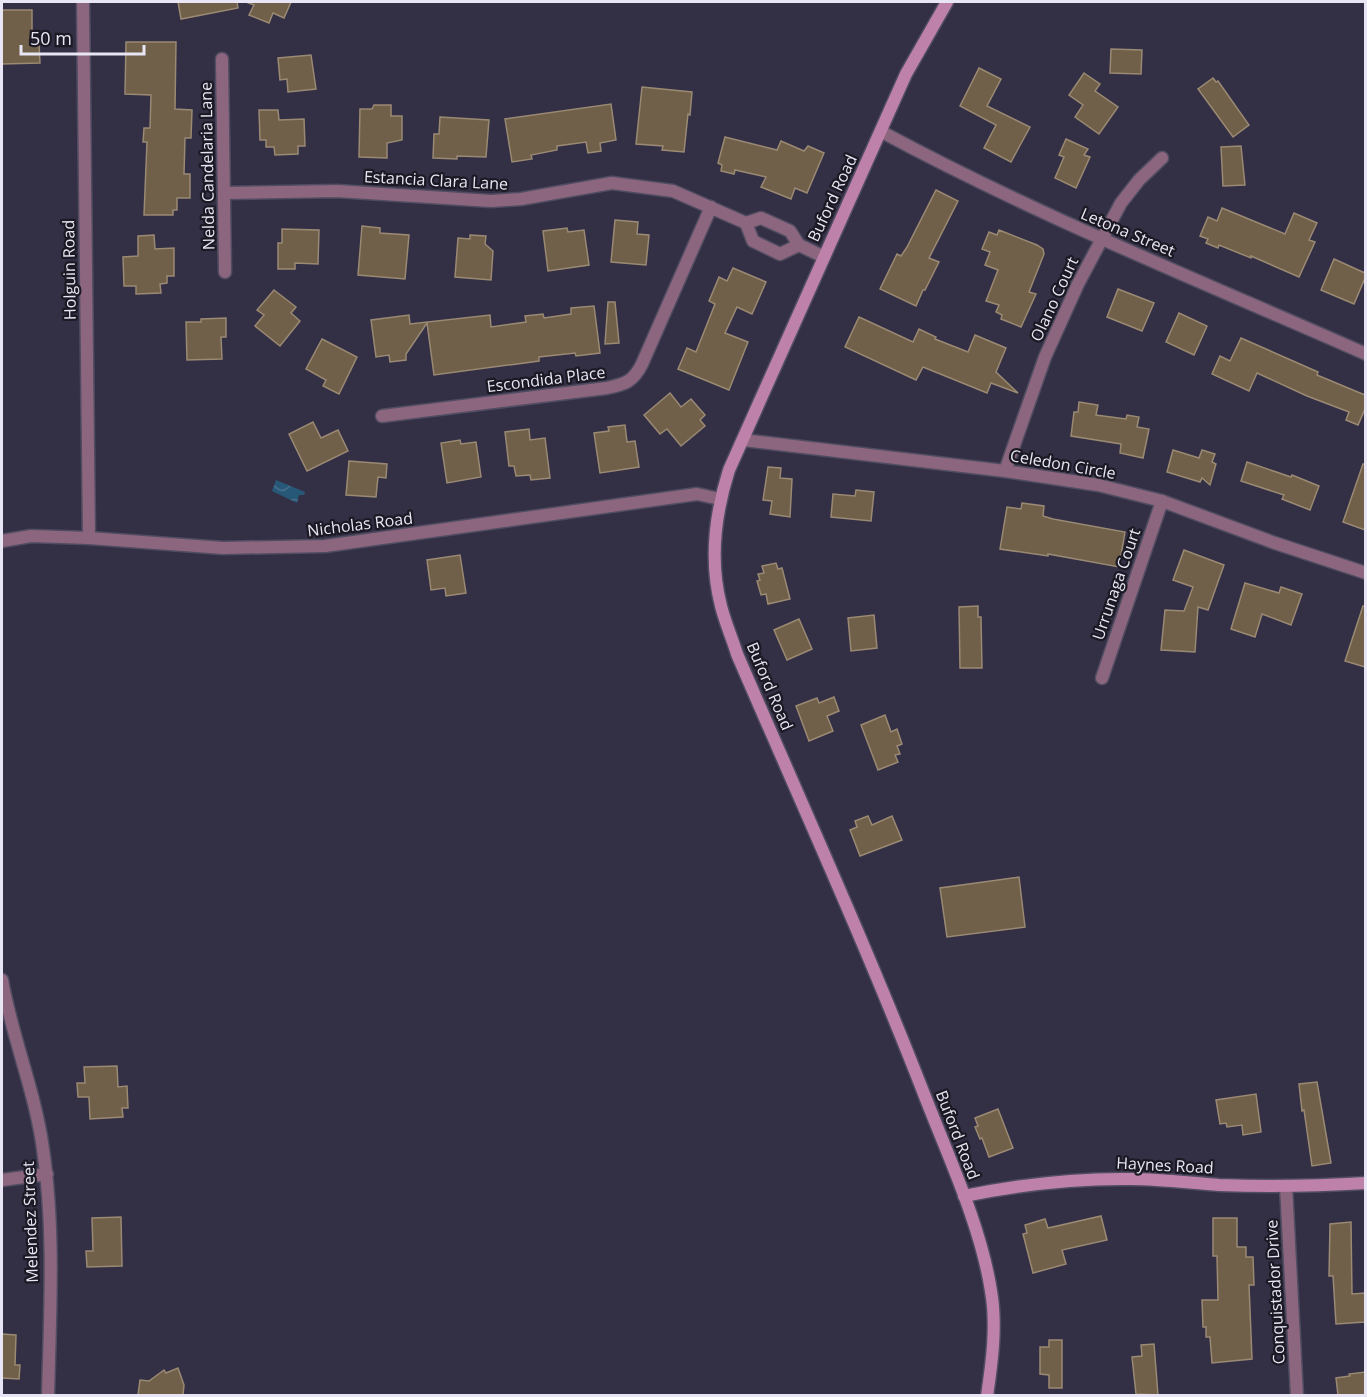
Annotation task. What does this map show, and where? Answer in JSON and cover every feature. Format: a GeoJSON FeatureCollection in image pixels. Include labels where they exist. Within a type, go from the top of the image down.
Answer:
{"type":"FeatureCollection","features":[{"type":"Feature","properties":{"kind":"street","name":"Holguin Road"},"geometry":{"type":"LineString","coordinates":[[83,2],[89,538]]}},
{"type":"Feature","properties":{"kind":"street","name":"Buford Road"},"geometry":{"type":"LineString","coordinates":[[945,3],[906,74],[729,470],[716,522],[716,577],[720,605],[737,654],[908,1052],[964,1196],[988,1270],[992,1295],[992,1360],[987,1395]]}},
{"type":"Feature","properties":{"kind":"street","name":"Nelda Candelaria Lane"},"geometry":{"type":"LineString","coordinates":[[222,59],[225,272]]}},
{"type":"Feature","properties":{"kind":"street","name":"Letona Street"},"geometry":{"type":"LineString","coordinates":[[882,132],[954,170],[1101,240],[1365,354]]}},
{"type":"Feature","properties":{"kind":"street","name":"Olano Court"},"geometry":{"type":"LineString","coordinates":[[1005,471],[1045,357],[1101,240],[1120,203],[1139,180],[1162,158]]}},
{"type":"Feature","properties":{"kind":"street","name":"Estancia Clara Lane"},"geometry":{"type":"LineString","coordinates":[[224,193],[337,191],[491,201],[521,199],[612,183],[673,191],[747,223],[761,219],[790,231],[799,245],[824,257]]}},
{"type":"Feature","properties":{"kind":"street","name":"Escondida Place"},"geometry":{"type":"LineString","coordinates":[[382,416],[625,384],[636,376],[642,364],[711,207]]}},
{"type":"Feature","properties":{"kind":"street"},"geometry":{"type":"LineString","coordinates":[[747,223],[753,241],[780,254],[799,245]]}},
{"type":"Feature","properties":{"kind":"street","name":"Celedon Circle"},"geometry":{"type":"LineString","coordinates":[[743,440],[1005,471],[1098,485],[1162,501],[1272,542],[1365,573]]}},
{"type":"Feature","properties":{"kind":"street","name":"Nicholas Road"},"geometry":{"type":"LineString","coordinates":[[2,541],[31,536],[223,548],[325,546],[697,494],[720,499]]}},
{"type":"Feature","properties":{"kind":"street","name":"Urrunaga Court"},"geometry":{"type":"LineString","coordinates":[[1102,678],[1162,501]]}},
{"type":"Feature","properties":{"kind":"street","name":"Melendez Street"},"geometry":{"type":"LineString","coordinates":[[2,980],[9,1017],[32,1097],[43,1146],[50,1218],[48,1395]]}},
{"type":"Feature","properties":{"kind":"street"},"geometry":{"type":"LineString","coordinates":[[2,1180],[46,1174]]}},
{"type":"Feature","properties":{"kind":"street","name":"Haynes Road"},"geometry":{"type":"LineString","coordinates":[[964,1196],[986,1191],[1088,1179],[1286,1186],[1365,1182]]}},
{"type":"Feature","properties":{"kind":"street","name":"Conquistador Drive"},"geometry":{"type":"LineString","coordinates":[[1286,1186],[1297,1395]]}},
{"type":"Feature","properties":{"kind":"water"},"geometry":{"type":"Polygon","coordinates":[[[276,480],[305,492],[304,495],[299,495],[297,503],[272,491],[276,480]]]}},
{"type":"Feature","properties":{"kind":"building"},"geometry":{"type":"Polygon","coordinates":[[[178,2],[237,2],[238,8],[181,19],[178,2]]]}},
{"type":"Feature","properties":{"kind":"building"},"geometry":{"type":"Polygon","coordinates":[[[246,2],[291,2],[284,18],[273,13],[269,23],[249,15],[254,5],[246,2]]]}},
{"type":"Feature","properties":{"kind":"building"},"geometry":{"type":"Polygon","coordinates":[[[2,10],[32,10],[32,43],[39,43],[40,63],[2,64],[2,10]]]}},
{"type":"Feature","properties":{"kind":"building"},"geometry":{"type":"Polygon","coordinates":[[[126,42],[176,42],[175,109],[192,110],[191,138],[185,138],[184,174],[190,174],[190,198],[177,198],[177,210],[173,210],[173,215],[144,215],[147,142],[143,142],[144,128],[150,128],[151,95],[125,94],[126,42]]]}},
{"type":"Feature","properties":{"kind":"building"},"geometry":{"type":"Polygon","coordinates":[[[1111,49],[1142,50],[1141,74],[1110,73],[1111,49]]]}},
{"type":"Feature","properties":{"kind":"building"},"geometry":{"type":"Polygon","coordinates":[[[311,55],[316,89],[288,92],[287,79],[280,80],[278,58],[311,55]]]}},
{"type":"Feature","properties":{"kind":"building"},"geometry":{"type":"Polygon","coordinates":[[[979,68],[1001,79],[987,106],[1030,127],[1011,162],[984,148],[996,125],[960,106],[979,68]]]}},
{"type":"Feature","properties":{"kind":"building"},"geometry":{"type":"Polygon","coordinates":[[[1084,73],[1100,84],[1095,91],[1118,107],[1099,134],[1075,117],[1083,105],[1069,95],[1084,73]]]}},
{"type":"Feature","properties":{"kind":"building"},"geometry":{"type":"Polygon","coordinates":[[[1213,78],[1216,82],[1218,81],[1249,125],[1233,137],[1198,89],[1213,78]]]}},
{"type":"Feature","properties":{"kind":"building"},"geometry":{"type":"Polygon","coordinates":[[[642,87],[692,92],[684,152],[662,150],[663,146],[636,144],[642,87]]]}},
{"type":"Feature","properties":{"kind":"building"},"geometry":{"type":"Polygon","coordinates":[[[611,104],[616,140],[600,143],[601,151],[588,153],[586,142],[557,146],[557,150],[531,155],[532,159],[512,162],[505,119],[611,104]]]}},
{"type":"Feature","properties":{"kind":"building"},"geometry":{"type":"Polygon","coordinates":[[[374,105],[391,105],[391,116],[402,116],[402,140],[387,143],[387,158],[359,157],[360,109],[372,109],[374,105]]]}},
{"type":"Feature","properties":{"kind":"building"},"geometry":{"type":"Polygon","coordinates":[[[259,110],[278,110],[279,120],[304,119],[305,146],[298,146],[298,154],[275,155],[274,147],[266,147],[266,140],[260,140],[259,110]]]}},
{"type":"Feature","properties":{"kind":"building"},"geometry":{"type":"Polygon","coordinates":[[[440,117],[489,120],[486,157],[433,158],[434,134],[439,134],[440,117]]]}},
{"type":"Feature","properties":{"kind":"building"},"geometry":{"type":"Polygon","coordinates":[[[725,137],[777,150],[781,141],[804,151],[808,146],[824,153],[807,193],[795,188],[791,199],[761,187],[766,177],[735,170],[734,174],[721,171],[722,165],[718,163],[725,137]]]}},
{"type":"Feature","properties":{"kind":"building"},"geometry":{"type":"Polygon","coordinates":[[[1066,139],[1088,149],[1084,155],[1090,157],[1076,188],[1055,178],[1064,157],[1059,155],[1066,139]]]}},
{"type":"Feature","properties":{"kind":"building"},"geometry":{"type":"Polygon","coordinates":[[[1241,146],[1245,185],[1223,186],[1221,147],[1241,146]]]}},
{"type":"Feature","properties":{"kind":"building"},"geometry":{"type":"Polygon","coordinates":[[[936,190],[958,201],[929,258],[939,262],[916,306],[880,289],[897,254],[901,256],[907,247],[936,190]]]}},
{"type":"Feature","properties":{"kind":"building"},"geometry":{"type":"Polygon","coordinates":[[[1222,208],[1285,234],[1294,213],[1317,223],[1309,240],[1315,242],[1299,277],[1251,256],[1251,258],[1219,245],[1218,248],[1206,243],[1208,239],[1200,236],[1208,217],[1217,221],[1222,208]]]}},
{"type":"Feature","properties":{"kind":"building"},"geometry":{"type":"Polygon","coordinates":[[[615,220],[638,222],[637,234],[649,235],[646,265],[611,262],[615,220]]]}},
{"type":"Feature","properties":{"kind":"building"},"geometry":{"type":"Polygon","coordinates":[[[362,226],[380,228],[380,233],[409,235],[405,279],[358,275],[362,226]]]}},
{"type":"Feature","properties":{"kind":"building"},"geometry":{"type":"Polygon","coordinates":[[[567,228],[568,232],[584,230],[589,265],[548,271],[543,231],[567,228]]]}},
{"type":"Feature","properties":{"kind":"building"},"geometry":{"type":"Polygon","coordinates":[[[282,229],[319,230],[318,264],[295,263],[295,269],[278,269],[278,243],[282,243],[282,229]]]}},
{"type":"Feature","properties":{"kind":"building"},"geometry":{"type":"Polygon","coordinates":[[[999,230],[1043,249],[1044,254],[1029,292],[1036,294],[1021,327],[1001,319],[1002,315],[996,312],[999,305],[986,301],[998,270],[985,265],[990,252],[982,249],[989,232],[997,235],[999,230]]]}},
{"type":"Feature","properties":{"kind":"building"},"geometry":{"type":"Polygon","coordinates":[[[154,235],[155,249],[174,248],[174,276],[167,276],[167,283],[160,284],[161,293],[136,294],[136,286],[124,286],[123,257],[138,256],[138,236],[154,235]]]}},
{"type":"Feature","properties":{"kind":"building"},"geometry":{"type":"Polygon","coordinates":[[[470,235],[486,236],[485,244],[493,251],[491,280],[455,277],[458,238],[470,239],[470,235]]]}},
{"type":"Feature","properties":{"kind":"building"},"geometry":{"type":"Polygon","coordinates":[[[1334,259],[1365,273],[1354,304],[1321,290],[1334,259]]]}},
{"type":"Feature","properties":{"kind":"building"},"geometry":{"type":"Polygon","coordinates":[[[733,268],[766,282],[752,314],[737,307],[725,333],[748,342],[729,390],[678,369],[687,348],[696,352],[715,304],[709,301],[719,277],[727,281],[733,268]]]}},
{"type":"Feature","properties":{"kind":"building"},"geometry":{"type":"Polygon","coordinates":[[[1118,289],[1154,303],[1142,331],[1107,317],[1118,289]]]}},
{"type":"Feature","properties":{"kind":"building"},"geometry":{"type":"Polygon","coordinates":[[[274,290],[296,307],[291,313],[300,321],[280,346],[255,326],[264,315],[257,310],[274,290]]]}},
{"type":"Feature","properties":{"kind":"building"},"geometry":{"type":"Polygon","coordinates":[[[608,302],[615,302],[619,343],[605,344],[608,302]]]}},
{"type":"Feature","properties":{"kind":"building"},"geometry":{"type":"Polygon","coordinates":[[[594,306],[600,353],[539,357],[539,361],[434,375],[427,323],[406,354],[406,360],[390,362],[389,355],[376,357],[371,320],[409,315],[410,324],[490,315],[491,327],[526,322],[525,316],[543,314],[544,318],[571,314],[571,308],[594,306]]]}},
{"type":"Feature","properties":{"kind":"building"},"geometry":{"type":"Polygon","coordinates":[[[1179,313],[1207,326],[1194,355],[1166,342],[1179,313]]]}},
{"type":"Feature","properties":{"kind":"building"},"geometry":{"type":"Polygon","coordinates":[[[859,317],[913,342],[919,329],[936,337],[935,339],[968,352],[975,335],[1006,348],[996,372],[1018,393],[991,383],[987,393],[923,367],[916,380],[845,347],[859,317]]]}},
{"type":"Feature","properties":{"kind":"building"},"geometry":{"type":"Polygon","coordinates":[[[226,318],[226,337],[221,337],[222,359],[187,360],[186,322],[226,318]]]}},
{"type":"Feature","properties":{"kind":"building"},"geometry":{"type":"Polygon","coordinates":[[[1241,338],[1318,372],[1317,375],[1365,395],[1365,409],[1358,425],[1346,420],[1349,412],[1257,373],[1249,391],[1212,374],[1220,356],[1230,361],[1241,338]]]}},
{"type":"Feature","properties":{"kind":"building"},"geometry":{"type":"Polygon","coordinates":[[[322,339],[357,357],[339,394],[323,386],[326,380],[306,369],[322,339]]]}},
{"type":"Feature","properties":{"kind":"building"},"geometry":{"type":"Polygon","coordinates":[[[670,393],[681,407],[691,399],[705,415],[700,420],[705,426],[681,446],[667,429],[660,434],[644,415],[670,393]]]}},
{"type":"Feature","properties":{"kind":"building"},"geometry":{"type":"Polygon","coordinates":[[[1079,402],[1098,405],[1096,415],[1126,419],[1127,415],[1139,417],[1137,427],[1149,429],[1143,458],[1120,453],[1121,444],[1071,436],[1074,412],[1078,412],[1079,402]]]}},
{"type":"Feature","properties":{"kind":"building"},"geometry":{"type":"Polygon","coordinates":[[[313,422],[321,438],[338,430],[348,451],[307,471],[289,434],[313,422]]]}},
{"type":"Feature","properties":{"kind":"building"},"geometry":{"type":"Polygon","coordinates":[[[625,425],[627,442],[635,441],[639,467],[600,473],[594,433],[609,431],[608,427],[625,425]]]}},
{"type":"Feature","properties":{"kind":"building"},"geometry":{"type":"Polygon","coordinates":[[[529,429],[530,440],[545,438],[550,478],[531,480],[530,475],[516,476],[514,466],[509,466],[505,432],[529,429]]]}},
{"type":"Feature","properties":{"kind":"building"},"geometry":{"type":"Polygon","coordinates":[[[460,440],[461,444],[476,442],[481,477],[447,483],[441,443],[460,440]]]}},
{"type":"Feature","properties":{"kind":"building"},"geometry":{"type":"Polygon","coordinates":[[[1173,450],[1199,458],[1202,450],[1215,454],[1212,462],[1216,464],[1210,485],[1202,478],[1200,482],[1167,472],[1173,450]]]}},
{"type":"Feature","properties":{"kind":"building"},"geometry":{"type":"Polygon","coordinates":[[[349,461],[387,464],[386,478],[378,477],[376,497],[346,495],[349,461]]]}},
{"type":"Feature","properties":{"kind":"building"},"geometry":{"type":"Polygon","coordinates":[[[1247,462],[1291,477],[1292,475],[1319,486],[1310,510],[1282,499],[1284,495],[1241,481],[1247,462]]]}},
{"type":"Feature","properties":{"kind":"building"},"geometry":{"type":"Polygon","coordinates":[[[1363,464],[1365,464],[1365,530],[1343,522],[1363,464]]]}},
{"type":"Feature","properties":{"kind":"building"},"geometry":{"type":"Polygon","coordinates":[[[768,467],[781,468],[780,478],[792,479],[790,517],[770,514],[772,501],[763,500],[768,467]]]}},
{"type":"Feature","properties":{"kind":"building"},"geometry":{"type":"Polygon","coordinates":[[[856,490],[874,492],[871,521],[831,517],[833,494],[855,496],[856,490]]]}},
{"type":"Feature","properties":{"kind":"building"},"geometry":{"type":"Polygon","coordinates":[[[1022,503],[1044,506],[1043,516],[1053,519],[1125,532],[1119,567],[1048,554],[1048,556],[1000,549],[1007,507],[1021,509],[1022,503]]]}},
{"type":"Feature","properties":{"kind":"building"},"geometry":{"type":"Polygon","coordinates":[[[1184,550],[1224,565],[1208,610],[1198,607],[1195,652],[1161,650],[1165,610],[1184,611],[1193,587],[1173,580],[1184,550]]]}},
{"type":"Feature","properties":{"kind":"building"},"geometry":{"type":"Polygon","coordinates":[[[460,555],[466,593],[446,596],[445,588],[431,590],[427,560],[460,555]]]}},
{"type":"Feature","properties":{"kind":"building"},"geometry":{"type":"Polygon","coordinates":[[[776,563],[778,569],[782,568],[790,599],[768,604],[766,594],[761,595],[757,581],[760,580],[758,574],[764,573],[762,566],[776,563]]]}},
{"type":"Feature","properties":{"kind":"building"},"geometry":{"type":"Polygon","coordinates":[[[1245,583],[1279,593],[1281,587],[1302,594],[1291,625],[1262,614],[1255,637],[1231,629],[1245,583]]]}},
{"type":"Feature","properties":{"kind":"building"},"geometry":{"type":"Polygon","coordinates":[[[978,606],[978,617],[981,617],[982,668],[960,668],[959,607],[978,606]]]}},
{"type":"Feature","properties":{"kind":"building"},"geometry":{"type":"Polygon","coordinates":[[[1363,606],[1365,606],[1365,667],[1345,661],[1363,606]]]}},
{"type":"Feature","properties":{"kind":"building"},"geometry":{"type":"Polygon","coordinates":[[[874,615],[877,648],[851,651],[848,618],[874,615]]]}},
{"type":"Feature","properties":{"kind":"building"},"geometry":{"type":"Polygon","coordinates":[[[799,619],[812,649],[787,660],[774,630],[799,619]]]}},
{"type":"Feature","properties":{"kind":"building"},"geometry":{"type":"Polygon","coordinates":[[[834,697],[839,711],[827,716],[833,731],[809,741],[796,706],[817,698],[819,703],[834,697]]]}},
{"type":"Feature","properties":{"kind":"building"},"geometry":{"type":"Polygon","coordinates":[[[885,715],[891,732],[897,729],[902,744],[897,746],[900,754],[895,755],[898,762],[878,770],[861,725],[885,715]]]}},
{"type":"Feature","properties":{"kind":"building"},"geometry":{"type":"Polygon","coordinates":[[[868,816],[872,825],[892,816],[902,840],[860,856],[850,830],[857,827],[855,821],[868,816]]]}},
{"type":"Feature","properties":{"kind":"building"},"geometry":{"type":"Polygon","coordinates":[[[1019,877],[1025,927],[947,937],[940,888],[1019,877]]]}},
{"type":"Feature","properties":{"kind":"building"},"geometry":{"type":"Polygon","coordinates":[[[117,1066],[118,1087],[127,1086],[128,1108],[122,1108],[123,1117],[90,1119],[89,1097],[78,1097],[77,1083],[85,1083],[84,1067],[117,1066]]]}},
{"type":"Feature","properties":{"kind":"building"},"geometry":{"type":"Polygon","coordinates":[[[1317,1082],[1331,1163],[1312,1166],[1299,1084],[1317,1082]]]}},
{"type":"Feature","properties":{"kind":"building"},"geometry":{"type":"Polygon","coordinates":[[[1256,1094],[1261,1132],[1243,1135],[1242,1125],[1227,1127],[1226,1123],[1220,1124],[1216,1100],[1256,1094]]]}},
{"type":"Feature","properties":{"kind":"building"},"geometry":{"type":"Polygon","coordinates":[[[998,1109],[1013,1148],[989,1157],[975,1127],[978,1126],[975,1118],[998,1109]]]}},
{"type":"Feature","properties":{"kind":"building"},"geometry":{"type":"Polygon","coordinates":[[[1101,1216],[1107,1240],[1062,1250],[1066,1264],[1033,1273],[1023,1234],[1027,1233],[1025,1225],[1045,1219],[1048,1228],[1101,1216]]]}},
{"type":"Feature","properties":{"kind":"building"},"geometry":{"type":"Polygon","coordinates":[[[121,1217],[122,1266],[87,1267],[86,1251],[93,1251],[92,1218],[121,1217]]]}},
{"type":"Feature","properties":{"kind":"building"},"geometry":{"type":"Polygon","coordinates":[[[1213,1218],[1237,1218],[1237,1247],[1246,1247],[1246,1257],[1253,1257],[1254,1285],[1249,1285],[1252,1359],[1212,1363],[1210,1337],[1206,1337],[1206,1327],[1203,1327],[1202,1300],[1218,1300],[1217,1256],[1213,1256],[1213,1218]]]}},
{"type":"Feature","properties":{"kind":"building"},"geometry":{"type":"Polygon","coordinates":[[[1351,1222],[1352,1294],[1365,1293],[1365,1322],[1336,1324],[1333,1276],[1329,1276],[1330,1224],[1351,1222]]]}},
{"type":"Feature","properties":{"kind":"building"},"geometry":{"type":"Polygon","coordinates":[[[2,1334],[16,1335],[15,1365],[20,1365],[19,1379],[2,1378],[2,1334]]]}},
{"type":"Feature","properties":{"kind":"building"},"geometry":{"type":"Polygon","coordinates":[[[1049,1340],[1062,1340],[1062,1388],[1049,1388],[1049,1375],[1040,1374],[1040,1347],[1049,1347],[1049,1340]]]}},
{"type":"Feature","properties":{"kind":"building"},"geometry":{"type":"Polygon","coordinates":[[[1154,1344],[1158,1395],[1136,1394],[1132,1357],[1142,1356],[1141,1345],[1154,1344]]]}},
{"type":"Feature","properties":{"kind":"building"},"geometry":{"type":"Polygon","coordinates":[[[178,1368],[184,1385],[183,1395],[138,1395],[140,1380],[149,1381],[164,1370],[166,1373],[178,1368]]]}},
{"type":"Feature","properties":{"kind":"building"},"geometry":{"type":"Polygon","coordinates":[[[1365,1372],[1365,1395],[1338,1395],[1336,1378],[1365,1372]]]}}]}
